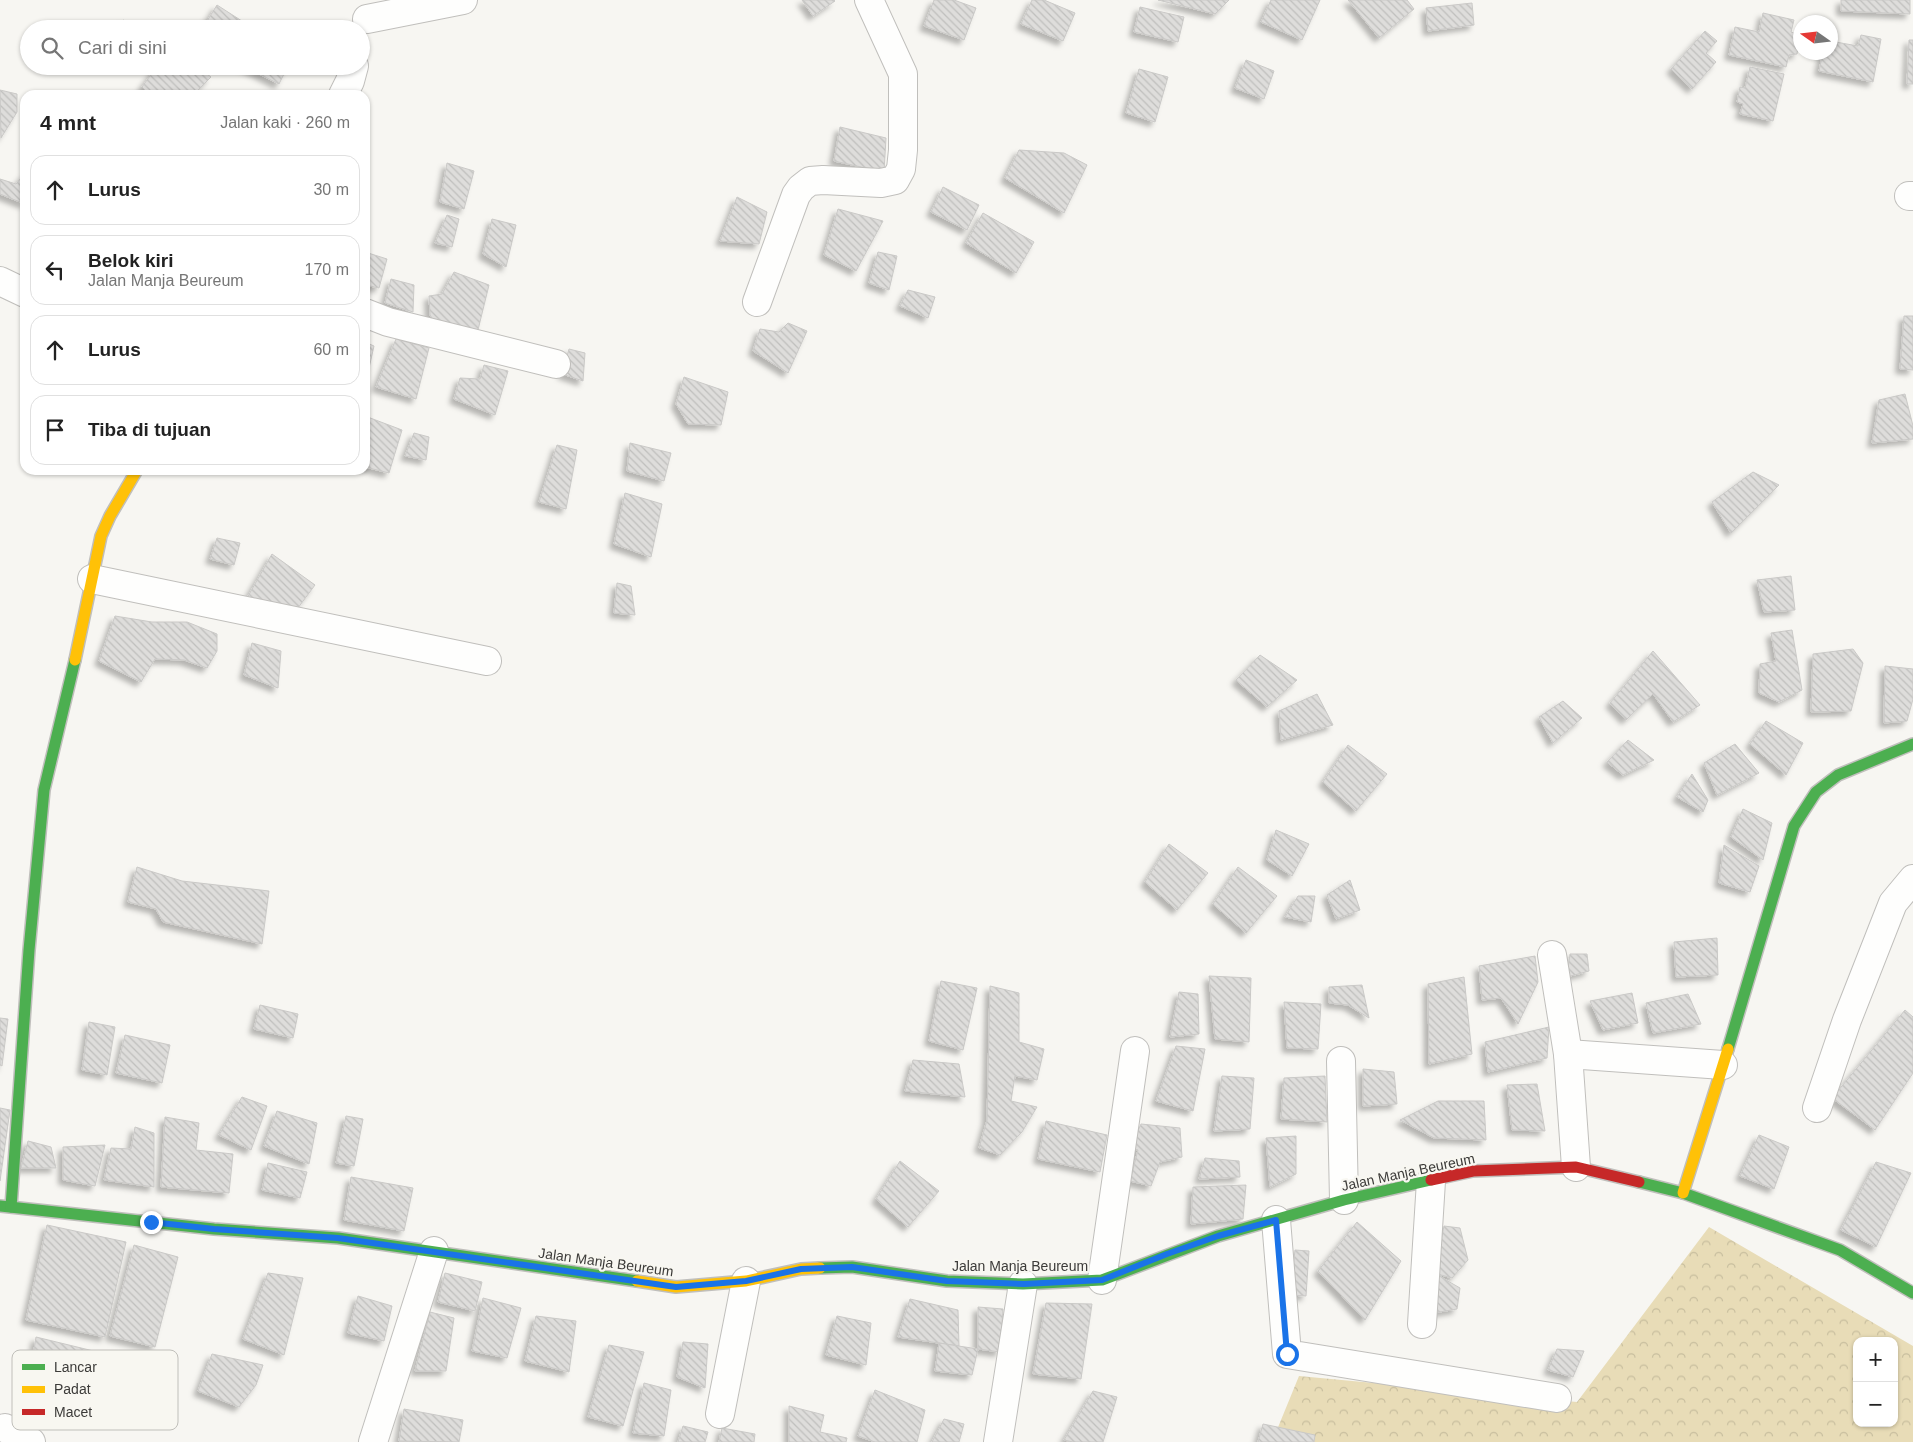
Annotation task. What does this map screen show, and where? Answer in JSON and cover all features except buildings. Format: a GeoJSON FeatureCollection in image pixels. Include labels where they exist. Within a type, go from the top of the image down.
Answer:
{"type":"FeatureCollection","features":[{"type":"Feature","properties":{"kind":"street"},"geometry":{"type":"LineString","coordinates":[[364,20],[464,0]]}},
{"type":"Feature","properties":{"kind":"street"},"geometry":{"type":"LineString","coordinates":[[757,302],[796,196],[801,188],[810,182],[823,180],[881,183],[895,180],[901,169],[903,150],[903,74],[871,1]]}},
{"type":"Feature","properties":{"kind":"street"},"geometry":{"type":"LineString","coordinates":[[346,90],[352,75]]}},
{"type":"Feature","properties":{"kind":"street"},"geometry":{"type":"LineString","coordinates":[[0,281],[20,291]]}},
{"type":"Feature","properties":{"kind":"street"},"geometry":{"type":"LineString","coordinates":[[370,315],[388,322],[556,364]]}},
{"type":"Feature","properties":{"kind":"street"},"geometry":{"type":"LineString","coordinates":[[6,1207],[44,790],[101,536],[110,516],[134,475]]}},
{"type":"Feature","properties":{"kind":"street"},"geometry":{"type":"LineString","coordinates":[[92,579],[487,661]]}},
{"type":"Feature","properties":{"kind":"street"},"geometry":{"type":"LineString","coordinates":[[1683,1193],[1794,826],[1816,792],[1838,775],[1913,744]]}},
{"type":"Feature","properties":{"kind":"street"},"geometry":{"type":"LineString","coordinates":[[1817,1108],[1847,1020],[1893,903],[1913,879]]}},
{"type":"Feature","properties":{"kind":"street"},"geometry":{"type":"LineString","coordinates":[[1552,955],[1568,1054],[1576,1167]]}},
{"type":"Feature","properties":{"kind":"street"},"geometry":{"type":"LineString","coordinates":[[1102,1280],[1135,1051]]}},
{"type":"Feature","properties":{"kind":"street"},"geometry":{"type":"LineString","coordinates":[[1568,1054],[1723,1065]]}},
{"type":"Feature","properties":{"kind":"street"},"geometry":{"type":"LineString","coordinates":[[1341,1061],[1344,1200]]}},
{"type":"Feature","properties":{"kind":"street","name":"Jalan Manja Beureum"},"geometry":{"type":"LineString","coordinates":[[6,1207],[214,1229],[338,1238],[434,1251],[518,1266],[676,1287],[746,1281],[801,1269],[852,1267],[947,1281],[1024,1284],[1102,1280],[1218,1236],[1344,1200],[1472,1171],[1576,1167],[1683,1193],[1840,1250],[1913,1292]]}},
{"type":"Feature","properties":{"kind":"street"},"geometry":{"type":"LineString","coordinates":[[1422,1324],[1432,1181]]}},
{"type":"Feature","properties":{"kind":"street"},"geometry":{"type":"LineString","coordinates":[[1276,1220],[1287,1354],[1557,1398]]}},
{"type":"Feature","properties":{"kind":"street"},"geometry":{"type":"LineString","coordinates":[[372,1442],[434,1251]]}},
{"type":"Feature","properties":{"kind":"street"},"geometry":{"type":"LineString","coordinates":[[720,1414],[746,1281]]}},
{"type":"Feature","properties":{"kind":"street"},"geometry":{"type":"LineString","coordinates":[[998,1442],[1024,1284]]}},
{"type":"Feature","properties":{"kind":"street"},"geometry":{"type":"LineString","coordinates":[[6,1428],[31,1442]]}},
{"type":"Feature","properties":{"kind":"green space"},"geometry":{"type":"Polygon","coordinates":[[[1709,1227],[1898,1337],[1853,1337],[1853,1427],[1898,1427],[1898,1337],[1913,1346],[1913,1442],[1272,1442],[1299,1376],[1577,1402],[1709,1227]]]}},
{"type":"Feature","properties":{"kind":"traffic: fast"},"geometry":{"type":"LineString","coordinates":[[11,1207],[29,950],[44,790],[75,660]]}},
{"type":"Feature","properties":{"kind":"traffic: fast"},"geometry":{"type":"LineString","coordinates":[[1728,1049],[1794,826],[1816,792],[1838,775],[1913,744]]}},
{"type":"Feature","properties":{"kind":"traffic: fast"},"geometry":{"type":"LineString","coordinates":[[820,1268],[852,1267],[947,1281],[1023,1284],[1102,1280],[1218,1236],[1344,1200],[1431,1180]]}},
{"type":"Feature","properties":{"kind":"traffic: fast"},"geometry":{"type":"LineString","coordinates":[[1639,1182],[1683,1193],[1840,1250],[1913,1293]]}},
{"type":"Feature","properties":{"kind":"traffic: fast"},"geometry":{"type":"LineString","coordinates":[[0,1206],[214,1229],[338,1238],[637,1281]]}},
{"type":"Feature","properties":{"kind":"traffic: slow"},"geometry":{"type":"LineString","coordinates":[[75,660],[101,536],[110,516],[134,475]]}},
{"type":"Feature","properties":{"kind":"traffic: slow"},"geometry":{"type":"LineString","coordinates":[[1683,1193],[1728,1049]]}},
{"type":"Feature","properties":{"kind":"traffic: slow"},"geometry":{"type":"LineString","coordinates":[[637,1281],[676,1287],[746,1281],[801,1269],[820,1268]]}},
{"type":"Feature","properties":{"kind":"traffic: jam"},"geometry":{"type":"LineString","coordinates":[[1431,1180],[1473,1171],[1576,1167],[1639,1182]]}},
{"type":"Feature","properties":{"kind":"route"},"geometry":{"type":"LineString","coordinates":[[151,1222],[214,1229],[338,1238],[434,1251],[518,1266],[676,1287],[746,1281],[801,1269],[852,1267],[947,1281],[1024,1284],[1102,1280],[1218,1236],[1276,1220],[1287,1354]]}}]}
